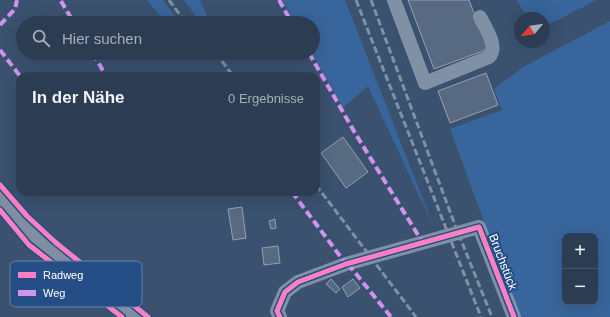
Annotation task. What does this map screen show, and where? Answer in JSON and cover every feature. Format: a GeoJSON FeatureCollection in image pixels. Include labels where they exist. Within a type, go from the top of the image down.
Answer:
{"type":"FeatureCollection","features":[{"type":"Feature","properties":{"kind":"main road"},"geometry":{"type":"LineString","coordinates":[[0,195],[35,233],[70,261]]}},
{"type":"Feature","properties":{"kind":"main road"},"geometry":{"type":"LineString","coordinates":[[127,307],[139,317]]}},
{"type":"Feature","properties":{"kind":"street"},"geometry":{"type":"LineString","coordinates":[[394,0],[425,82],[489,58],[493,49],[492,43],[480,17]]}},
{"type":"Feature","properties":{"kind":"street","name":"Bruchstück"},"geometry":{"type":"LineString","coordinates":[[280,317],[276,311],[285,292],[298,282],[346,264],[479,227],[514,317]]}},
{"type":"Feature","properties":{"kind":"shaded area"},"geometry":{"type":"Polygon","coordinates":[[[147,0],[163,0],[175,16],[160,16],[147,0]]]}},
{"type":"Feature","properties":{"kind":"shaded area"},"geometry":{"type":"Polygon","coordinates":[[[184,0],[200,0],[207,16],[196,16],[184,0]]]}},
{"type":"Feature","properties":{"kind":"shaded area"},"geometry":{"type":"Polygon","coordinates":[[[282,0],[345,0],[435,230],[368,86],[343,108],[316,60],[320,60],[320,16],[291,16],[282,0]]]}},
{"type":"Feature","properties":{"kind":"shaded area"},"geometry":{"type":"Polygon","coordinates":[[[517,0],[597,0],[550,24],[550,12],[524,12],[517,0]]]}},
{"type":"Feature","properties":{"kind":"shaded area"},"geometry":{"type":"Polygon","coordinates":[[[610,21],[610,317],[519,317],[450,129],[502,110],[494,89],[523,67],[610,21]]]}},
{"type":"Feature","properties":{"kind":"building"},"geometry":{"type":"Polygon","coordinates":[[[408,0],[469,0],[488,49],[434,69],[408,0]]]}},
{"type":"Feature","properties":{"kind":"building"},"geometry":{"type":"Polygon","coordinates":[[[486,73],[498,105],[450,123],[438,91],[486,73]]]}},
{"type":"Feature","properties":{"kind":"building"},"geometry":{"type":"Polygon","coordinates":[[[343,137],[368,172],[346,188],[321,153],[343,137]]]}},
{"type":"Feature","properties":{"kind":"building"},"geometry":{"type":"Polygon","coordinates":[[[242,207],[246,238],[233,240],[228,209],[242,207]]]}},
{"type":"Feature","properties":{"kind":"building"},"geometry":{"type":"Polygon","coordinates":[[[275,219],[276,228],[271,229],[269,221],[275,219]]]}},
{"type":"Feature","properties":{"kind":"building"},"geometry":{"type":"Polygon","coordinates":[[[278,246],[280,263],[264,265],[262,248],[278,246]]]}},
{"type":"Feature","properties":{"kind":"building"},"geometry":{"type":"Polygon","coordinates":[[[331,279],[340,289],[336,293],[326,284],[331,279]]]}},
{"type":"Feature","properties":{"kind":"building"},"geometry":{"type":"Polygon","coordinates":[[[353,279],[360,288],[348,297],[342,287],[353,279]]]}},
{"type":"Feature","properties":{"kind":"railway"},"geometry":{"type":"LineString","coordinates":[[169,0],[181,16]]}},
{"type":"Feature","properties":{"kind":"railway"},"geometry":{"type":"LineString","coordinates":[[356,0],[481,317]]}},
{"type":"Feature","properties":{"kind":"railway"},"geometry":{"type":"LineString","coordinates":[[371,0],[455,225],[492,317]]}},
{"type":"Feature","properties":{"kind":"railway"},"geometry":{"type":"LineString","coordinates":[[221,60],[230,72]]}},
{"type":"Feature","properties":{"kind":"railway"},"geometry":{"type":"LineString","coordinates":[[320,190],[416,317]]}},
{"type":"Feature","properties":{"kind":"marked path"},"geometry":{"type":"LineString","coordinates":[[0,25],[15,9],[17,0]]}},
{"type":"Feature","properties":{"kind":"marked path"},"geometry":{"type":"LineString","coordinates":[[279,0],[288,16]]}},
{"type":"Feature","properties":{"kind":"marked path"},"geometry":{"type":"LineString","coordinates":[[61,1],[70,16]]}},
{"type":"Feature","properties":{"kind":"marked path"},"geometry":{"type":"LineString","coordinates":[[0,50],[17,72]]}},
{"type":"Feature","properties":{"kind":"marked path"},"geometry":{"type":"LineString","coordinates":[[97,60],[104,72]]}},
{"type":"Feature","properties":{"kind":"marked path"},"geometry":{"type":"LineString","coordinates":[[313,60],[320,72]]}},
{"type":"Feature","properties":{"kind":"marked path"},"geometry":{"type":"LineString","coordinates":[[320,72],[355,133],[423,243]]}},
{"type":"Feature","properties":{"kind":"marked path"},"geometry":{"type":"LineString","coordinates":[[295,196],[346,264]]}},
{"type":"Feature","properties":{"kind":"marked path"},"geometry":{"type":"LineString","coordinates":[[348,264],[391,317]]}},
{"type":"Feature","properties":{"kind":"cycle path"},"geometry":{"type":"LineString","coordinates":[[0,185],[27,216],[79,261]]}},
{"type":"Feature","properties":{"kind":"cycle path"},"geometry":{"type":"LineString","coordinates":[[0,210],[29,245],[50,261]]}},
{"type":"Feature","properties":{"kind":"cycle path"},"geometry":{"type":"LineString","coordinates":[[280,317],[277,311],[285,292],[298,282],[346,264],[479,227],[514,317]]}},
{"type":"Feature","properties":{"kind":"cycle path"},"geometry":{"type":"LineString","coordinates":[[109,307],[122,317]]}},
{"type":"Feature","properties":{"kind":"cycle path"},"geometry":{"type":"LineString","coordinates":[[136,307],[148,317]]}}]}
